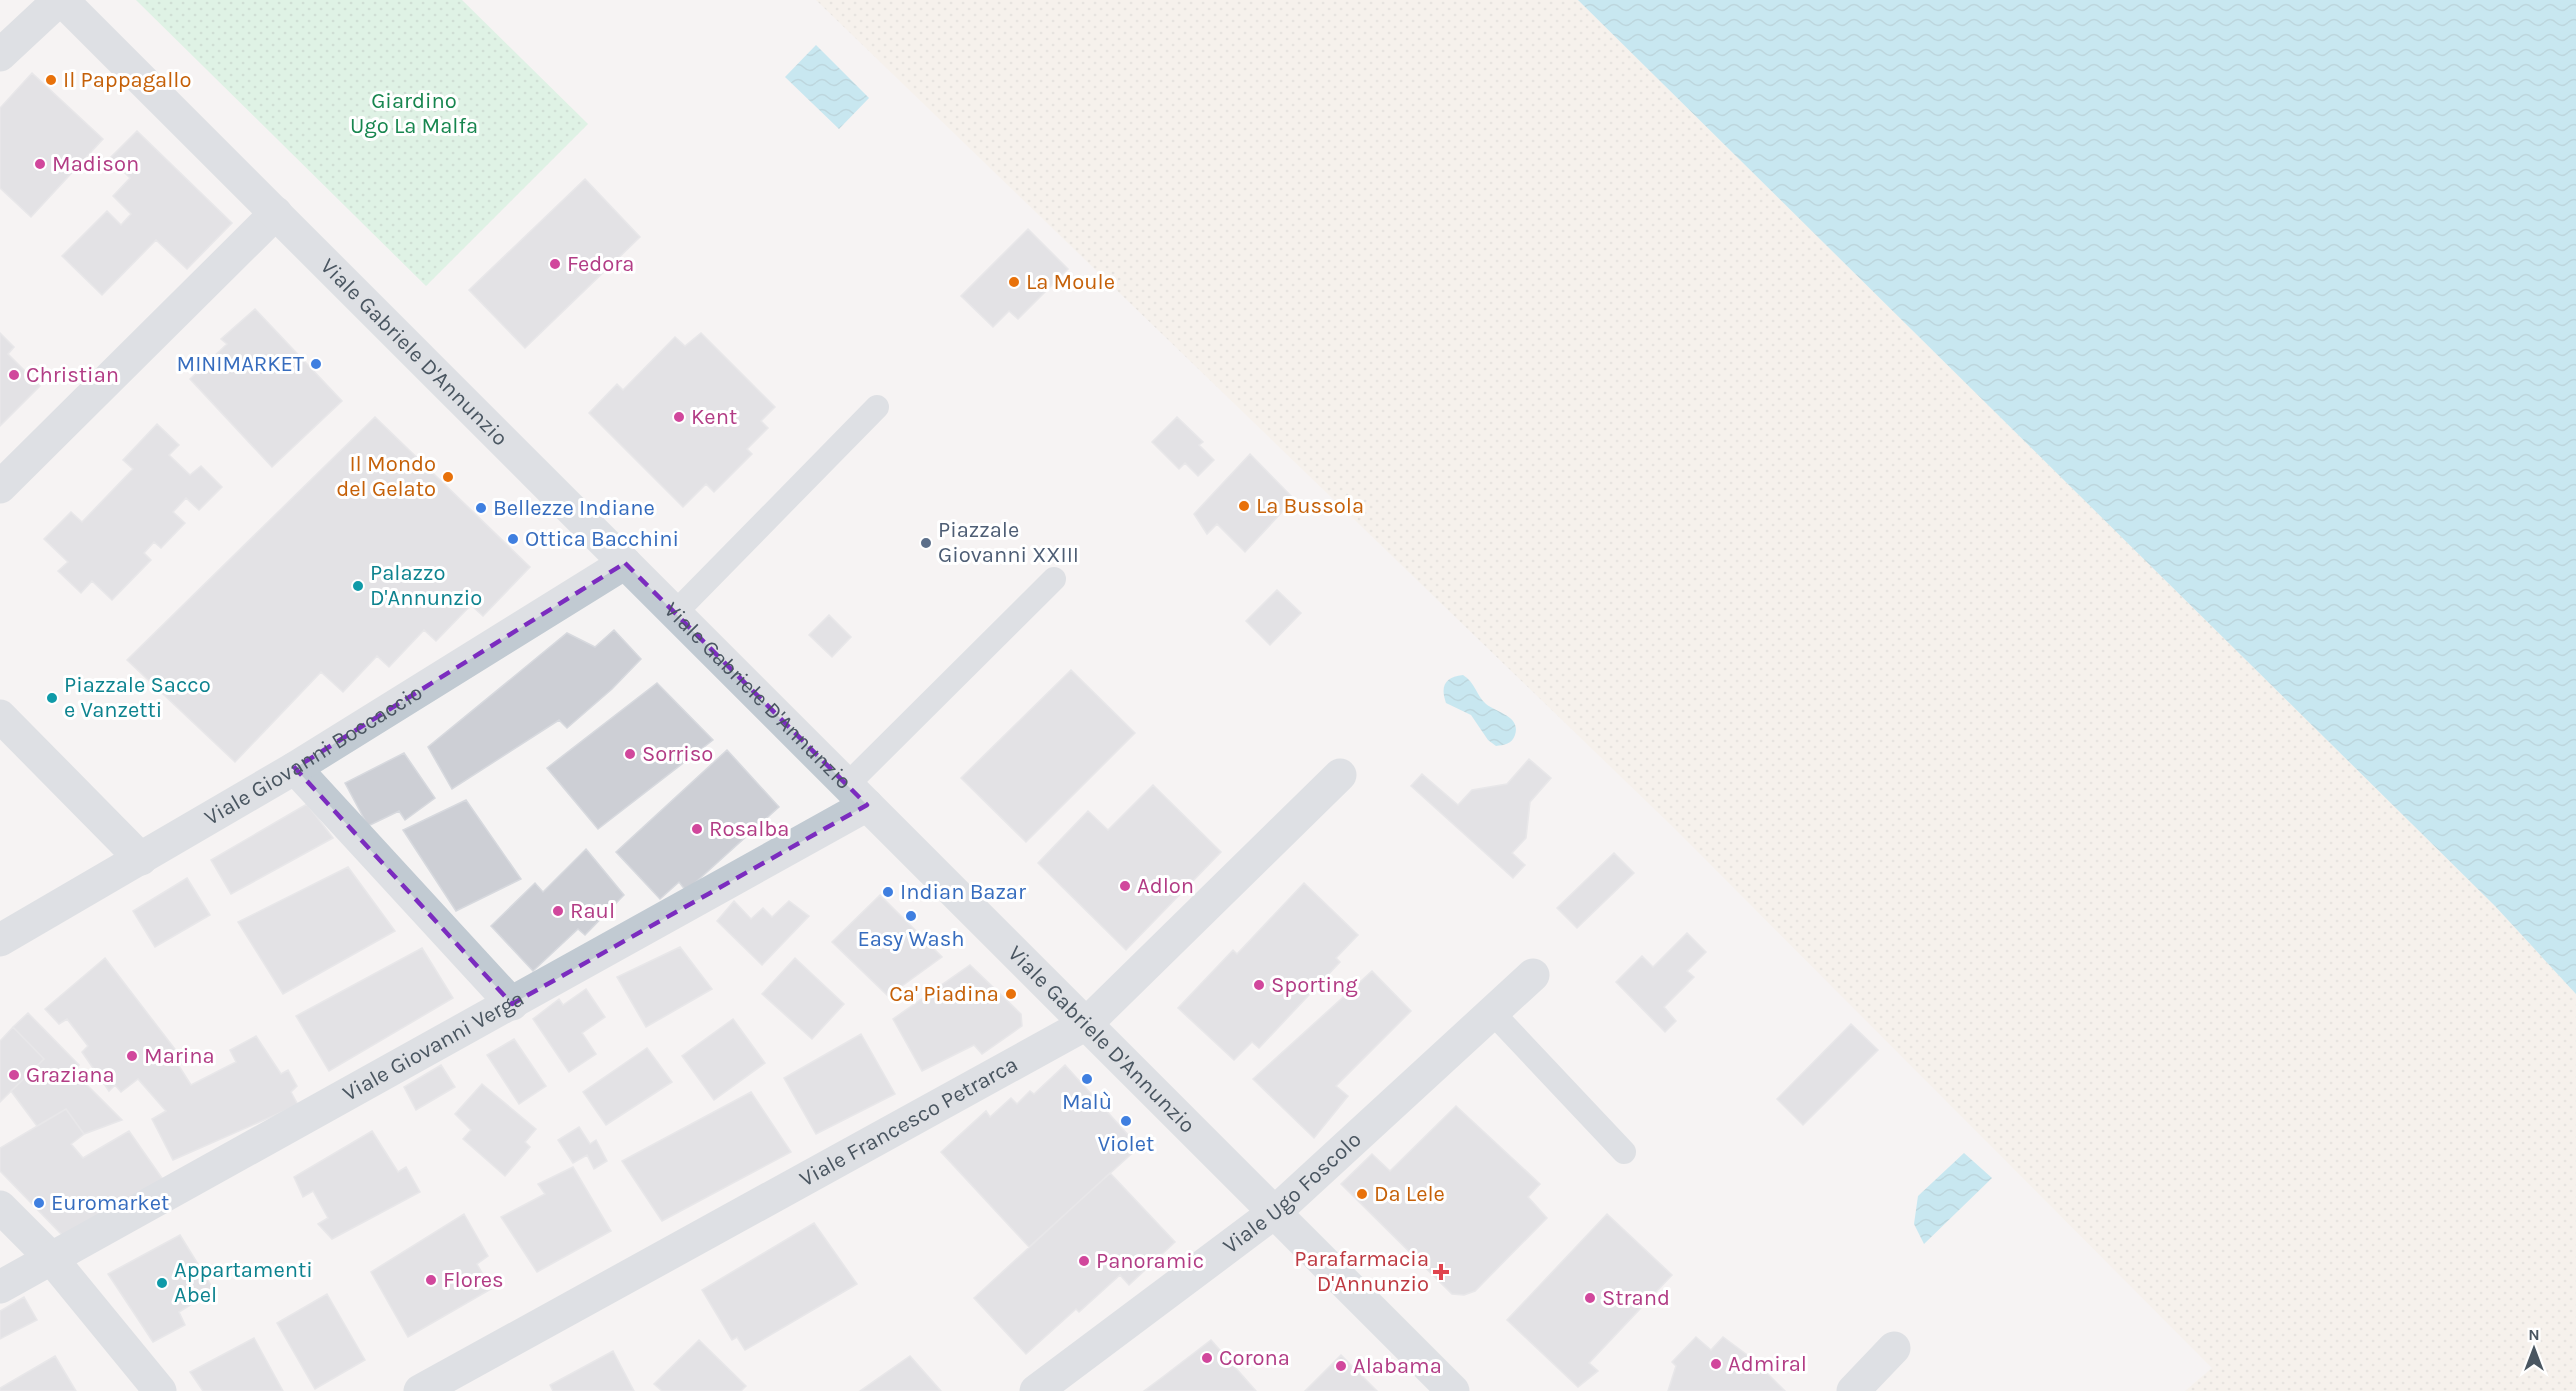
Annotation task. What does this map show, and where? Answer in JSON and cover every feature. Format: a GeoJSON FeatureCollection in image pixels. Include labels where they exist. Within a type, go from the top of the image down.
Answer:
{"type":"FeatureCollection","features":[{"type":"Feature","properties":{"kind":"street"},"geometry":{"type":"LineString","coordinates":[[0,55],[60,0]]}},
{"type":"Feature","properties":{"kind":"street","name":"Viale Gabriele D'Annunzio"},"geometry":{"type":"LineString","coordinates":[[60,0],[1275,1212],[1447,1389]]}},
{"type":"Feature","properties":{"kind":"street"},"geometry":{"type":"LineString","coordinates":[[0,488],[276,213]]}},
{"type":"Feature","properties":{"kind":"street","name":"Viale Giovanni Boccaccio"},"geometry":{"type":"LineString","coordinates":[[0,940],[295,768],[625,563]]}},
{"type":"Feature","properties":{"kind":"street"},"geometry":{"type":"LineString","coordinates":[[0,717],[141,859]]}},
{"type":"Feature","properties":{"kind":"street"},"geometry":{"type":"LineString","coordinates":[[295,768],[512,1004]]}},
{"type":"Feature","properties":{"kind":"street","name":"Viale Francesco Petrarca"},"geometry":{"type":"LineString","coordinates":[[420,1391],[1086,1024],[1340,776]]}},
{"type":"Feature","properties":{"kind":"street","name":"Viale Giovanni Verga"},"geometry":{"type":"LineString","coordinates":[[0,1287],[512,1004],[857,795]]}},
{"type":"Feature","properties":{"kind":"street","name":"Viale Ugo Foscolo"},"geometry":{"type":"LineString","coordinates":[[1036,1391],[1275,1212],[1533,975]]}},
{"type":"Feature","properties":{"kind":"street"},"geometry":{"type":"LineString","coordinates":[[0,1207],[51,1258],[160,1391]]}},
{"type":"Feature","properties":{"kind":"street"},"geometry":{"type":"LineString","coordinates":[[1854,1391],[1894,1348]]}},
{"type":"Feature","properties":{"kind":"lane"},"geometry":{"type":"LineString","coordinates":[[675,613],[877,407]]}},
{"type":"Feature","properties":{"kind":"lane"},"geometry":{"type":"LineString","coordinates":[[857,795],[1054,579]]}},
{"type":"Feature","properties":{"kind":"lane"},"geometry":{"type":"LineString","coordinates":[[1492,1012],[1624,1152]]}},
{"type":"Feature","properties":{"kind":"highlighted area"},"geometry":{"type":"Polygon","coordinates":[[[625,563],[867,805],[512,1004],[295,768],[625,563]]]}},
{"type":"Feature","properties":{"kind":"sand"},"geometry":{"type":"Polygon","coordinates":[[[816,0],[1578,0],[2495,906],[2576,994],[2576,1391],[2185,1391],[2212,1368],[1675,829],[816,0]]]}},
{"type":"Feature","properties":{"kind":"green space","name":"Giardino Ugo La Malfa"},"geometry":{"type":"Polygon","coordinates":[[[136,0],[462,0],[588,124],[426,286],[136,0]]]}},
{"type":"Feature","properties":{"kind":"water"},"geometry":{"type":"Polygon","coordinates":[[[1578,0],[2576,0],[2576,994],[2495,906],[1578,0]]]}},
{"type":"Feature","properties":{"kind":"water"},"geometry":{"type":"Polygon","coordinates":[[[816,45],[869,98],[839,129],[785,77],[816,45]]]}},
{"type":"Feature","properties":{"kind":"water"},"geometry":{"type":"Polygon","coordinates":[[[1463,675],[1486,704],[1515,723],[1515,735],[1510,742],[1496,746],[1488,740],[1471,715],[1446,703],[1444,687],[1446,683],[1452,678],[1463,675]]]}},
{"type":"Feature","properties":{"kind":"water"},"geometry":{"type":"Polygon","coordinates":[[[1964,1153],[1992,1178],[1924,1244],[1914,1224],[1918,1196],[1964,1153]]]}},
{"type":"Feature","properties":{"kind":"building","name":"Madison"},"geometry":{"type":"Polygon","coordinates":[[[32,73],[103,139],[31,217],[0,188],[0,108],[32,73]]]}},
{"type":"Feature","properties":{"kind":"building"},"geometry":{"type":"Polygon","coordinates":[[[137,131],[232,223],[187,269],[156,240],[102,295],[62,256],[107,211],[121,225],[131,214],[113,196],[130,178],[110,158],[137,131]]]}},
{"type":"Feature","properties":{"kind":"building","name":"Fedora"},"geometry":{"type":"Polygon","coordinates":[[[585,179],[640,237],[525,348],[469,290],[585,179]]]}},
{"type":"Feature","properties":{"kind":"building","name":"La Moule"},"geometry":{"type":"Polygon","coordinates":[[[1028,229],[1068,269],[1018,319],[1009,311],[993,327],[961,296],[1028,229]]]}},
{"type":"Feature","properties":{"kind":"building"},"geometry":{"type":"Polygon","coordinates":[[[255,309],[342,401],[272,467],[190,379],[227,344],[221,339],[255,309]]]}},
{"type":"Feature","properties":{"kind":"building","name":"Christian"},"geometry":{"type":"Polygon","coordinates":[[[0,333],[14,347],[8,354],[40,386],[0,426],[0,333]]]}},
{"type":"Feature","properties":{"kind":"building","name":"Kent"},"geometry":{"type":"Polygon","coordinates":[[[701,333],[775,407],[761,421],[768,428],[747,449],[752,454],[714,492],[706,484],[683,507],[589,413],[617,384],[623,390],[675,337],[685,346],[701,333]]]}},
{"type":"Feature","properties":{"kind":"building","name":"Palazzo D'Annunzio"},"geometry":{"type":"Polygon","coordinates":[[[375,417],[530,567],[483,616],[471,605],[436,641],[424,630],[389,667],[377,656],[343,692],[321,672],[235,762],[127,660],[375,417]]]}},
{"type":"Feature","properties":{"kind":"building"},"geometry":{"type":"Polygon","coordinates":[[[1177,417],[1203,442],[1199,445],[1214,460],[1198,476],[1185,463],[1179,469],[1152,442],[1177,417]]]}},
{"type":"Feature","properties":{"kind":"building"},"geometry":{"type":"Polygon","coordinates":[[[157,424],[179,445],[169,455],[190,475],[201,466],[222,487],[199,510],[186,498],[173,512],[185,523],[161,548],[154,542],[144,553],[151,560],[112,600],[92,581],[81,593],[58,571],[68,562],[44,539],[71,512],[82,522],[133,469],[123,460],[157,424]]]}},
{"type":"Feature","properties":{"kind":"building","name":"La Bussola"},"geometry":{"type":"Polygon","coordinates":[[[1250,454],[1294,499],[1245,552],[1217,524],[1207,534],[1194,514],[1250,454]]]}},
{"type":"Feature","properties":{"kind":"building"},"geometry":{"type":"Polygon","coordinates":[[[1277,590],[1301,613],[1270,645],[1246,621],[1277,590]]]}},
{"type":"Feature","properties":{"kind":"building"},"geometry":{"type":"Polygon","coordinates":[[[829,615],[851,637],[832,657],[809,635],[829,615]]]}},
{"type":"Feature","properties":{"kind":"building"},"geometry":{"type":"Polygon","coordinates":[[[614,630],[641,659],[612,689],[567,728],[559,720],[452,789],[428,747],[567,633],[595,647],[614,630]]]}},
{"type":"Feature","properties":{"kind":"building"},"geometry":{"type":"Polygon","coordinates":[[[1071,670],[1135,733],[1026,842],[961,778],[1071,670]]]}},
{"type":"Feature","properties":{"kind":"building","name":"Sorriso"},"geometry":{"type":"Polygon","coordinates":[[[657,683],[713,740],[598,829],[547,768],[657,683]]]}},
{"type":"Feature","properties":{"kind":"building","name":"Rosalba"},"geometry":{"type":"Polygon","coordinates":[[[727,750],[779,807],[686,891],[679,882],[660,899],[616,852],[727,750]]]}},
{"type":"Feature","properties":{"kind":"building"},"geometry":{"type":"Polygon","coordinates":[[[404,753],[435,798],[405,820],[399,811],[368,826],[345,783],[404,753]]]}},
{"type":"Feature","properties":{"kind":"building"},"geometry":{"type":"Polygon","coordinates":[[[1529,759],[1551,778],[1530,802],[1526,838],[1512,853],[1525,865],[1513,878],[1411,786],[1422,774],[1458,805],[1472,790],[1507,784],[1529,759]]]}},
{"type":"Feature","properties":{"kind":"building","name":"Adlon"},"geometry":{"type":"Polygon","coordinates":[[[1153,785],[1221,852],[1126,950],[1038,863],[1088,811],[1108,830],[1153,785]]]}},
{"type":"Feature","properties":{"kind":"building"},"geometry":{"type":"Polygon","coordinates":[[[466,800],[521,879],[456,911],[403,830],[466,800]]]}},
{"type":"Feature","properties":{"kind":"building"},"geometry":{"type":"Polygon","coordinates":[[[307,804],[333,838],[231,894],[211,860],[307,804]]]}},
{"type":"Feature","properties":{"kind":"building","name":"Raul"},"geometry":{"type":"Polygon","coordinates":[[[586,849],[624,895],[585,935],[578,929],[533,971],[491,926],[535,883],[543,892],[586,849]]]}},
{"type":"Feature","properties":{"kind":"building"},"geometry":{"type":"Polygon","coordinates":[[[1614,853],[1634,873],[1577,928],[1557,908],[1614,853]]]}},
{"type":"Feature","properties":{"kind":"building"},"geometry":{"type":"Polygon","coordinates":[[[348,867],[395,931],[283,994],[238,922],[348,867]]]}},
{"type":"Feature","properties":{"kind":"building"},"geometry":{"type":"Polygon","coordinates":[[[187,878],[210,915],[155,947],[133,911],[187,878]]]}},
{"type":"Feature","properties":{"kind":"building","name":"Sporting"},"geometry":{"type":"Polygon","coordinates":[[[1304,883],[1358,935],[1336,958],[1340,962],[1259,1048],[1252,1042],[1234,1060],[1178,1008],[1233,950],[1237,954],[1304,883]]]}},
{"type":"Feature","properties":{"kind":"building"},"geometry":{"type":"Polygon","coordinates":[[[880,895],[942,957],[888,996],[832,942],[880,895]]]}},
{"type":"Feature","properties":{"kind":"building"},"geometry":{"type":"Polygon","coordinates":[[[734,901],[751,919],[763,908],[772,917],[789,901],[809,916],[762,965],[717,921],[734,901]]]}},
{"type":"Feature","properties":{"kind":"building"},"geometry":{"type":"Polygon","coordinates":[[[1687,933],[1706,952],[1687,971],[1694,977],[1664,1007],[1676,1021],[1665,1032],[1616,982],[1642,956],[1653,967],[1687,933]]]}},
{"type":"Feature","properties":{"kind":"building"},"geometry":{"type":"Polygon","coordinates":[[[680,947],[712,989],[646,1027],[617,977],[680,947]]]}},
{"type":"Feature","properties":{"kind":"building"},"geometry":{"type":"Polygon","coordinates":[[[422,948],[453,998],[329,1071],[296,1016],[422,948]]]}},
{"type":"Feature","properties":{"kind":"building","name":"Marina"},"geometry":{"type":"Polygon","coordinates":[[[105,958],[184,1061],[179,1066],[191,1085],[236,1062],[230,1050],[256,1036],[281,1074],[288,1070],[297,1086],[291,1092],[298,1105],[173,1160],[152,1119],[166,1111],[138,1079],[121,1092],[115,1085],[109,1091],[82,1052],[88,1046],[67,1019],[59,1024],[45,1009],[105,958]]]}},
{"type":"Feature","properties":{"kind":"building"},"geometry":{"type":"Polygon","coordinates":[[[795,958],[844,1004],[812,1039],[762,994],[795,958]]]}},
{"type":"Feature","properties":{"kind":"building"},"geometry":{"type":"Polygon","coordinates":[[[970,965],[1021,1014],[1022,1026],[982,1054],[974,1045],[922,1071],[893,1019],[970,965]]]}},
{"type":"Feature","properties":{"kind":"building"},"geometry":{"type":"Polygon","coordinates":[[[1372,971],[1411,1011],[1336,1086],[1348,1096],[1314,1138],[1253,1079],[1372,971]]]}},
{"type":"Feature","properties":{"kind":"building"},"geometry":{"type":"Polygon","coordinates":[[[586,989],[605,1017],[582,1033],[596,1054],[569,1072],[533,1019],[559,999],[563,1005],[586,989]]]}},
{"type":"Feature","properties":{"kind":"building"},"geometry":{"type":"Polygon","coordinates":[[[28,1013],[79,1065],[73,1071],[122,1120],[84,1134],[66,1109],[37,1126],[11,1091],[44,1059],[13,1027],[28,1013]]]}},
{"type":"Feature","properties":{"kind":"building"},"geometry":{"type":"Polygon","coordinates":[[[733,1019],[765,1063],[714,1100],[682,1056],[733,1019]]]}},
{"type":"Feature","properties":{"kind":"building"},"geometry":{"type":"Polygon","coordinates":[[[1851,1024],[1878,1050],[1803,1125],[1777,1099],[1851,1024]]]}},
{"type":"Feature","properties":{"kind":"building","name":"Graziana"},"geometry":{"type":"Polygon","coordinates":[[[13,1027],[44,1059],[0,1102],[0,1041],[13,1027]]]}},
{"type":"Feature","properties":{"kind":"building"},"geometry":{"type":"Polygon","coordinates":[[[861,1034],[895,1094],[816,1134],[784,1078],[861,1034]]]}},
{"type":"Feature","properties":{"kind":"building"},"geometry":{"type":"Polygon","coordinates":[[[514,1039],[546,1086],[519,1104],[487,1055],[514,1039]]]}},
{"type":"Feature","properties":{"kind":"building"},"geometry":{"type":"Polygon","coordinates":[[[647,1048],[672,1082],[606,1125],[583,1092],[647,1048]]]}},
{"type":"Feature","properties":{"kind":"building"},"geometry":{"type":"Polygon","coordinates":[[[441,1065],[455,1087],[416,1110],[404,1087],[441,1065]]]}},
{"type":"Feature","properties":{"kind":"building"},"geometry":{"type":"Polygon","coordinates":[[[1065,1065],[1139,1147],[1029,1247],[941,1152],[986,1111],[990,1117],[1011,1098],[1017,1104],[1030,1091],[1034,1094],[1065,1065]]]}},
{"type":"Feature","properties":{"kind":"building"},"geometry":{"type":"Polygon","coordinates":[[[482,1084],[536,1129],[525,1142],[530,1147],[505,1176],[463,1139],[471,1130],[455,1114],[482,1084]]]}},
{"type":"Feature","properties":{"kind":"building"},"geometry":{"type":"Polygon","coordinates":[[[751,1092],[791,1152],[662,1221],[622,1161],[751,1092]]]}},
{"type":"Feature","properties":{"kind":"building"},"geometry":{"type":"Polygon","coordinates":[[[1456,1106],[1540,1184],[1528,1197],[1547,1218],[1475,1291],[1464,1295],[1452,1294],[1341,1184],[1372,1154],[1390,1171],[1456,1106]]]}},
{"type":"Feature","properties":{"kind":"building"},"geometry":{"type":"Polygon","coordinates":[[[66,1109],[84,1134],[71,1144],[83,1158],[129,1131],[164,1181],[64,1237],[0,1171],[0,1148],[66,1109]]]}},
{"type":"Feature","properties":{"kind":"building"},"geometry":{"type":"Polygon","coordinates":[[[579,1127],[590,1144],[596,1140],[607,1161],[594,1169],[587,1155],[573,1163],[558,1140],[579,1127]]]}},
{"type":"Feature","properties":{"kind":"building"},"geometry":{"type":"Polygon","coordinates":[[[372,1131],[398,1172],[406,1167],[420,1192],[332,1239],[318,1224],[328,1218],[313,1191],[303,1197],[294,1177],[372,1131]]]}},
{"type":"Feature","properties":{"kind":"building"},"geometry":{"type":"Polygon","coordinates":[[[573,1167],[611,1231],[537,1272],[501,1217],[545,1194],[538,1184],[573,1167]]]}},
{"type":"Feature","properties":{"kind":"building","name":"Panoramic"},"geometry":{"type":"Polygon","coordinates":[[[1110,1173],[1175,1242],[1129,1285],[1120,1275],[1079,1312],[1076,1309],[1026,1354],[974,1298],[1110,1173]]]}},
{"type":"Feature","properties":{"kind":"building","name":"Flores"},"geometry":{"type":"Polygon","coordinates":[[[464,1214],[488,1256],[477,1264],[491,1289],[408,1337],[371,1272],[464,1214]]]}},
{"type":"Feature","properties":{"kind":"building","name":"Strand"},"geometry":{"type":"Polygon","coordinates":[[[1607,1214],[1672,1275],[1589,1363],[1598,1371],[1578,1387],[1507,1320],[1607,1214]]]}},
{"type":"Feature","properties":{"kind":"building"},"geometry":{"type":"Polygon","coordinates":[[[814,1223],[857,1284],[745,1350],[737,1337],[732,1340],[702,1290],[814,1223]]]}},
{"type":"Feature","properties":{"kind":"building","name":"Appartamenti Abel"},"geometry":{"type":"Polygon","coordinates":[[[180,1235],[214,1290],[179,1312],[185,1325],[153,1342],[108,1274],[180,1235]]]}},
{"type":"Feature","properties":{"kind":"building"},"geometry":{"type":"Polygon","coordinates":[[[327,1294],[365,1360],[315,1389],[277,1323],[327,1294]]]}},
{"type":"Feature","properties":{"kind":"building"},"geometry":{"type":"Polygon","coordinates":[[[24,1297],[37,1320],[0,1339],[0,1311],[24,1297]]]}},
{"type":"Feature","properties":{"kind":"building","name":"Admiral"},"geometry":{"type":"Polygon","coordinates":[[[1696,1337],[1711,1350],[1723,1337],[1754,1360],[1785,1391],[1668,1391],[1676,1366],[1672,1362],[1696,1337]]]}},
{"type":"Feature","properties":{"kind":"building"},"geometry":{"type":"Polygon","coordinates":[[[254,1338],[283,1391],[203,1391],[190,1372],[254,1338]]]}},
{"type":"Feature","properties":{"kind":"building"},"geometry":{"type":"Polygon","coordinates":[[[699,1340],[746,1386],[741,1391],[662,1391],[654,1384],[699,1340]]]}},
{"type":"Feature","properties":{"kind":"building","name":"Corona"},"geometry":{"type":"Polygon","coordinates":[[[1211,1340],[1256,1391],[1144,1391],[1164,1376],[1211,1340]]]}},
{"type":"Feature","properties":{"kind":"building"},"geometry":{"type":"Polygon","coordinates":[[[613,1351],[634,1391],[553,1391],[550,1385],[613,1351]]]}},
{"type":"Feature","properties":{"kind":"building","name":"Alabama"},"geometry":{"type":"Polygon","coordinates":[[[1341,1355],[1377,1391],[1305,1391],[1341,1355]]]}},
{"type":"Feature","properties":{"kind":"building"},"geometry":{"type":"Polygon","coordinates":[[[55,1356],[76,1391],[0,1391],[0,1388],[55,1356]]]}},
{"type":"Feature","properties":{"kind":"building"},"geometry":{"type":"Polygon","coordinates":[[[910,1356],[941,1391],[860,1391],[910,1356]]]}},
{"type":"Feature","properties":{"kind":"place","name":"Il Pappagallo"},"geometry":{"type":"Point","coordinates":[51,80]}},
{"type":"Feature","properties":{"kind":"place","name":"Madison"},"geometry":{"type":"Point","coordinates":[40,164]}},
{"type":"Feature","properties":{"kind":"place","name":"Fedora"},"geometry":{"type":"Point","coordinates":[555,264]}},
{"type":"Feature","properties":{"kind":"place","name":"La Moule"},"geometry":{"type":"Point","coordinates":[1014,282]}},
{"type":"Feature","properties":{"kind":"place","name":"MINIMARKET"},"geometry":{"type":"Point","coordinates":[316,364]}},
{"type":"Feature","properties":{"kind":"place","name":"Christian"},"geometry":{"type":"Point","coordinates":[14,375]}},
{"type":"Feature","properties":{"kind":"place","name":"Kent"},"geometry":{"type":"Point","coordinates":[679,417]}},
{"type":"Feature","properties":{"kind":"place","name":"Il Mondo del Gelato"},"geometry":{"type":"Point","coordinates":[448,477]}},
{"type":"Feature","properties":{"kind":"place","name":"La Bussola"},"geometry":{"type":"Point","coordinates":[1244,506]}},
{"type":"Feature","properties":{"kind":"place","name":"Bellezze Indiane"},"geometry":{"type":"Point","coordinates":[481,508]}},
{"type":"Feature","properties":{"kind":"place","name":"Ottica Bacchini"},"geometry":{"type":"Point","coordinates":[513,539]}},
{"type":"Feature","properties":{"kind":"place","name":"Piazzale Giovanni XXIII"},"geometry":{"type":"Point","coordinates":[926,543]}},
{"type":"Feature","properties":{"kind":"place","name":"Palazzo D'Annunzio"},"geometry":{"type":"Point","coordinates":[358,586]}},
{"type":"Feature","properties":{"kind":"place","name":"Piazzale Sacco e Vanzetti"},"geometry":{"type":"Point","coordinates":[52,698]}},
{"type":"Feature","properties":{"kind":"place","name":"Sorriso"},"geometry":{"type":"Point","coordinates":[630,754]}},
{"type":"Feature","properties":{"kind":"place","name":"Rosalba"},"geometry":{"type":"Point","coordinates":[697,829]}},
{"type":"Feature","properties":{"kind":"place","name":"Adlon"},"geometry":{"type":"Point","coordinates":[1125,886]}},
{"type":"Feature","properties":{"kind":"place","name":"Indian Bazar"},"geometry":{"type":"Point","coordinates":[888,892]}},
{"type":"Feature","properties":{"kind":"place","name":"Raul"},"geometry":{"type":"Point","coordinates":[558,911]}},
{"type":"Feature","properties":{"kind":"place","name":"Easy Wash"},"geometry":{"type":"Point","coordinates":[911,916]}},
{"type":"Feature","properties":{"kind":"place","name":"Sporting"},"geometry":{"type":"Point","coordinates":[1259,985]}},
{"type":"Feature","properties":{"kind":"place","name":"Ca' Piadina"},"geometry":{"type":"Point","coordinates":[1011,994]}},
{"type":"Feature","properties":{"kind":"place","name":"Marina"},"geometry":{"type":"Point","coordinates":[132,1056]}},
{"type":"Feature","properties":{"kind":"place","name":"Graziana"},"geometry":{"type":"Point","coordinates":[14,1075]}},
{"type":"Feature","properties":{"kind":"place","name":"Malù"},"geometry":{"type":"Point","coordinates":[1087,1079]}},
{"type":"Feature","properties":{"kind":"place","name":"Violet"},"geometry":{"type":"Point","coordinates":[1126,1121]}},
{"type":"Feature","properties":{"kind":"place","name":"Da Lele"},"geometry":{"type":"Point","coordinates":[1362,1194]}},
{"type":"Feature","properties":{"kind":"place","name":"Euromarket"},"geometry":{"type":"Point","coordinates":[39,1203]}},
{"type":"Feature","properties":{"kind":"place","name":"Panoramic"},"geometry":{"type":"Point","coordinates":[1084,1261]}},
{"type":"Feature","properties":{"kind":"place","name":"Parafarmacia D'Annunzio"},"geometry":{"type":"Point","coordinates":[1441,1272]}},
{"type":"Feature","properties":{"kind":"place","name":"Flores"},"geometry":{"type":"Point","coordinates":[431,1280]}},
{"type":"Feature","properties":{"kind":"place","name":"Appartamenti Abel"},"geometry":{"type":"Point","coordinates":[162,1283]}},
{"type":"Feature","properties":{"kind":"place","name":"Strand"},"geometry":{"type":"Point","coordinates":[1590,1298]}},
{"type":"Feature","properties":{"kind":"place","name":"Corona"},"geometry":{"type":"Point","coordinates":[1207,1358]}},
{"type":"Feature","properties":{"kind":"place","name":"Admiral"},"geometry":{"type":"Point","coordinates":[1716,1364]}},
{"type":"Feature","properties":{"kind":"place","name":"Alabama"},"geometry":{"type":"Point","coordinates":[1341,1366]}}]}
